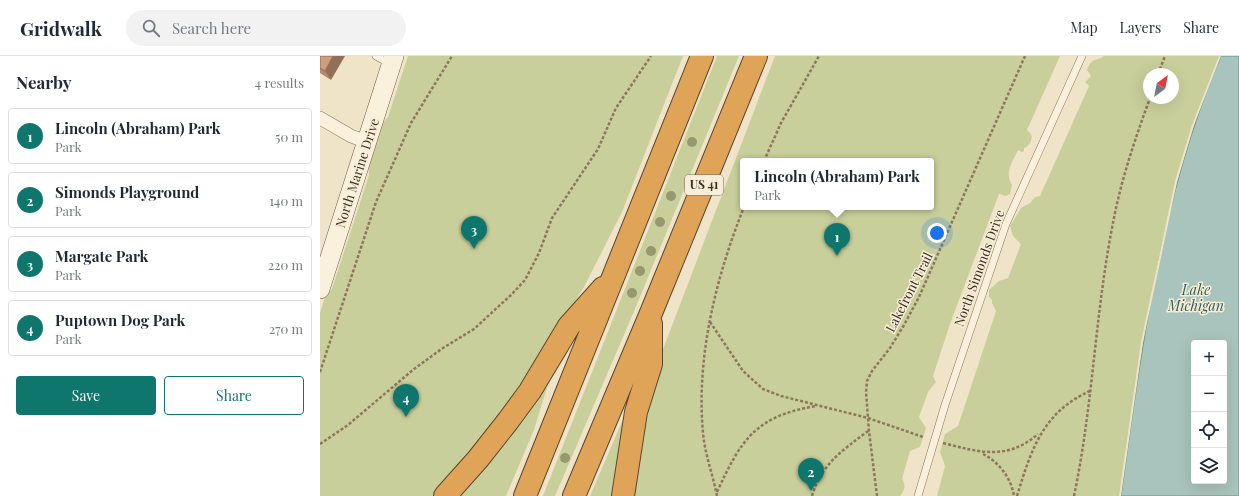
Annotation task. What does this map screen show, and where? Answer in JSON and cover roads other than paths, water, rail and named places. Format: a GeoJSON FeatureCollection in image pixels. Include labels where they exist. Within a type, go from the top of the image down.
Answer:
{"type":"FeatureCollection","features":[{"type":"Feature","properties":{"kind":"highway"},"geometry":{"type":"LineString","coordinates":[[525,496],[702,56]]}},
{"type":"Feature","properties":{"kind":"highway","name":"US 41"},"geometry":{"type":"LineString","coordinates":[[574,496],[651,313],[756,56]]}},
{"type":"Feature","properties":{"kind":"highway"},"geometry":{"type":"LineString","coordinates":[[445,496],[478,460],[530,391],[569,326],[613,276]]}},
{"type":"Feature","properties":{"kind":"highway"},"geometry":{"type":"LineString","coordinates":[[623,496],[636,412],[651,364],[651,313]]}},
{"type":"Feature","properties":{"kind":"street","name":"North Marine Drive"},"geometry":{"type":"LineString","coordinates":[[320,289],[367,142],[387,59]]}},
{"type":"Feature","properties":{"kind":"street"},"geometry":{"type":"LineString","coordinates":[[320,118],[351,136],[367,142]]}},
{"type":"Feature","properties":{"kind":"lane","name":"North Simonds Drive"},"geometry":{"type":"LineString","coordinates":[[918,496],[947,397],[1006,224],[1082,56]]}},
{"type":"Feature","properties":{"kind":"water","name":"Lake Michigan"},"geometry":{"type":"Polygon","coordinates":[[[1221,56],[1239,56],[1239,496],[1121,496],[1137,384],[1156,272],[1183,162],[1200,109],[1221,56]]]}},
{"type":"Feature","properties":{"kind":"place","name":"Margate Park"},"geometry":{"type":"Point","coordinates":[474,249]}},
{"type":"Feature","properties":{"kind":"place","name":"Lincoln (Abraham) Park"},"geometry":{"type":"Point","coordinates":[837,256]}},
{"type":"Feature","properties":{"kind":"place","name":"Puptown Dog Park"},"geometry":{"type":"Point","coordinates":[406,417]}},
{"type":"Feature","properties":{"kind":"place","name":"Simonds Playground"},"geometry":{"type":"Point","coordinates":[811,491]}}]}
